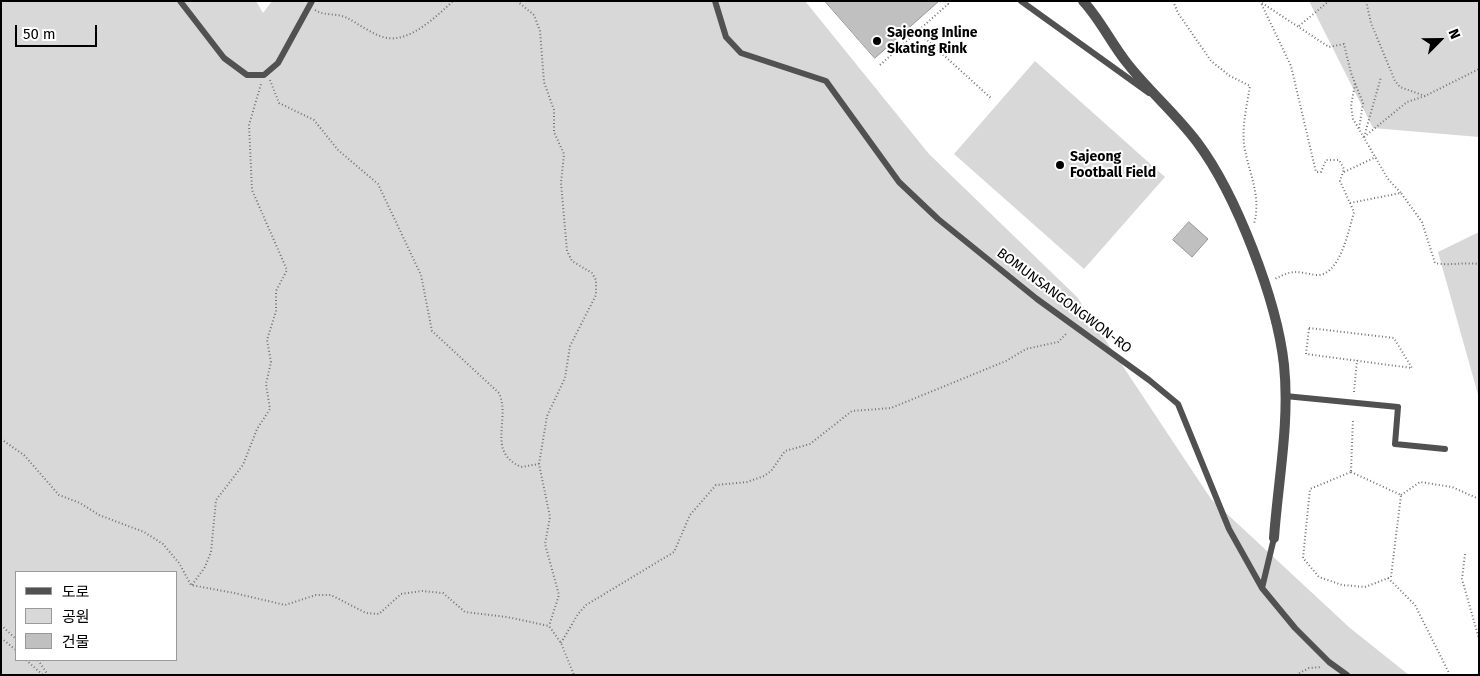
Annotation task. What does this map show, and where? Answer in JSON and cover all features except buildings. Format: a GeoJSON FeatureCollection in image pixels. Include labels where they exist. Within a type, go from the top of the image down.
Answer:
{"type":"FeatureCollection","features":[{"type":"Feature","properties":{"kind":"street"},"geometry":{"type":"LineString","coordinates":[[1083,1],[1127,63],[1196,142],[1223,181],[1264,284],[1279,331],[1285,396],[1274,538]]}},
{"type":"Feature","properties":{"kind":"lane"},"geometry":{"type":"LineString","coordinates":[[180,1],[224,58],[247,75],[266,73],[278,62],[310,4]]}},
{"type":"Feature","properties":{"kind":"lane","name":"BOMUNSANGONGWON-RO"},"geometry":{"type":"LineString","coordinates":[[715,1],[726,38],[741,53],[826,81],[899,182],[980,254],[1072,325],[1149,380],[1178,404],[1229,529],[1262,588],[1295,628],[1347,675]]}},
{"type":"Feature","properties":{"kind":"lane"},"geometry":{"type":"LineString","coordinates":[[1021,1],[1164,104]]}},
{"type":"Feature","properties":{"kind":"lane"},"geometry":{"type":"LineString","coordinates":[[1285,396],[1398,407],[1395,444],[1445,449]]}},
{"type":"Feature","properties":{"kind":"lane"},"geometry":{"type":"LineString","coordinates":[[1262,588],[1274,538]]}},
{"type":"Feature","properties":{"kind":"path"},"geometry":{"type":"LineString","coordinates":[[310,4],[319,13],[342,16],[388,38],[412,32],[453,1]]}},
{"type":"Feature","properties":{"kind":"path"},"geometry":{"type":"LineString","coordinates":[[517,1],[534,15],[540,31],[544,82],[554,110],[554,132],[564,154],[561,183],[567,251],[572,261],[592,273],[597,289],[593,302],[570,346],[566,378],[547,416],[539,464],[550,517],[545,544],[559,596],[550,626]]}},
{"type":"Feature","properties":{"kind":"path"},"geometry":{"type":"LineString","coordinates":[[880,64],[948,4],[945,1]]}},
{"type":"Feature","properties":{"kind":"path"},"geometry":{"type":"LineString","coordinates":[[1173,1],[1178,13],[1211,61],[1230,76],[1250,86],[1244,142],[1255,181],[1258,205],[1255,222],[1248,240]]}},
{"type":"Feature","properties":{"kind":"path"},"geometry":{"type":"LineString","coordinates":[[1299,26],[1329,1]]}},
{"type":"Feature","properties":{"kind":"path"},"geometry":{"type":"LineString","coordinates":[[1366,1],[1371,23],[1395,81],[1400,87],[1426,96]]}},
{"type":"Feature","properties":{"kind":"path"},"geometry":{"type":"LineString","coordinates":[[1261,2],[1329,47],[1344,44],[1355,83],[1364,103],[1359,129]]}},
{"type":"Feature","properties":{"kind":"path"},"geometry":{"type":"LineString","coordinates":[[1261,2],[1291,66],[1316,172],[1321,172],[1326,160],[1334,159],[1342,164],[1344,172],[1340,182],[1354,212],[1341,255],[1332,269],[1318,275],[1304,271],[1289,271],[1264,284]]}},
{"type":"Feature","properties":{"kind":"path"},"geometry":{"type":"LineString","coordinates":[[917,31],[992,99]]}},
{"type":"Feature","properties":{"kind":"path"},"geometry":{"type":"LineString","coordinates":[[1364,137],[1407,102],[1426,96],[1479,69]]}},
{"type":"Feature","properties":{"kind":"path"},"geometry":{"type":"LineString","coordinates":[[266,73],[279,103],[314,120],[338,150],[378,184],[422,275],[432,331],[499,393],[502,404],[502,446],[506,456],[521,467],[539,464]]}},
{"type":"Feature","properties":{"kind":"path"},"geometry":{"type":"LineString","coordinates":[[191,585],[201,574],[211,552],[216,500],[243,465],[258,429],[270,409],[266,384],[271,362],[267,340],[276,311],[276,291],[287,270],[252,190],[249,125],[266,73]]}},
{"type":"Feature","properties":{"kind":"path"},"geometry":{"type":"LineString","coordinates":[[1364,137],[1381,76]]}},
{"type":"Feature","properties":{"kind":"path"},"geometry":{"type":"LineString","coordinates":[[1355,83],[1350,112],[1388,179],[1402,193],[1422,222],[1435,263],[1443,265],[1461,262],[1479,264]]}},
{"type":"Feature","properties":{"kind":"path"},"geometry":{"type":"LineString","coordinates":[[1344,172],[1376,157]]}},
{"type":"Feature","properties":{"kind":"path"},"geometry":{"type":"LineString","coordinates":[[1350,203],[1402,193]]}},
{"type":"Feature","properties":{"kind":"path"},"geometry":{"type":"LineString","coordinates":[[561,643],[578,614],[586,605],[674,552],[690,515],[716,485],[746,482],[764,476],[771,470],[785,451],[810,444],[852,411],[891,408],[1006,361],[1026,349],[1058,342],[1072,325]]}},
{"type":"Feature","properties":{"kind":"path"},"geometry":{"type":"LineString","coordinates":[[1309,328],[1394,338],[1412,368],[1357,360],[1306,354],[1309,328]]}},
{"type":"Feature","properties":{"kind":"path"},"geometry":{"type":"LineString","coordinates":[[1354,392],[1357,360]]}},
{"type":"Feature","properties":{"kind":"path"},"geometry":{"type":"LineString","coordinates":[[1351,472],[1353,419]]}},
{"type":"Feature","properties":{"kind":"path"},"geometry":{"type":"LineString","coordinates":[[1,439],[24,455],[59,495],[80,503],[99,515],[144,532],[163,544],[179,563],[191,585]]}},
{"type":"Feature","properties":{"kind":"path"},"geometry":{"type":"LineString","coordinates":[[1351,472],[1401,494],[1391,577],[1365,587],[1342,585],[1319,577],[1303,558],[1310,489],[1351,472]]}},
{"type":"Feature","properties":{"kind":"path"},"geometry":{"type":"LineString","coordinates":[[1401,494],[1420,482],[1452,487],[1479,499]]}},
{"type":"Feature","properties":{"kind":"path"},"geometry":{"type":"LineString","coordinates":[[1465,554],[1462,579],[1479,640]]}},
{"type":"Feature","properties":{"kind":"path"},"geometry":{"type":"LineString","coordinates":[[1388,578],[1415,605],[1450,675]]}},
{"type":"Feature","properties":{"kind":"path"},"geometry":{"type":"LineString","coordinates":[[191,585],[234,592],[285,606],[316,595],[332,595],[366,613],[378,614],[401,594],[422,591],[444,593],[464,612],[507,617],[550,626],[561,643],[574,675]]}},
{"type":"Feature","properties":{"kind":"path"},"geometry":{"type":"LineString","coordinates":[[1,625],[15,638]]}},
{"type":"Feature","properties":{"kind":"path"},"geometry":{"type":"LineString","coordinates":[[1,638],[15,649]]}},
{"type":"Feature","properties":{"kind":"path"},"geometry":{"type":"LineString","coordinates":[[27,661],[43,675]]}},
{"type":"Feature","properties":{"kind":"path"},"geometry":{"type":"LineString","coordinates":[[39,661],[48,675]]}},
{"type":"Feature","properties":{"kind":"path"},"geometry":{"type":"LineString","coordinates":[[1296,675],[1309,668],[1335,666]]}},
{"type":"Feature","properties":{"kind":"green space"},"geometry":{"type":"Polygon","coordinates":[[[1,1],[256,1],[263,13],[272,1],[805,1],[929,154],[1077,297],[1211,499],[1350,628],[1409,675],[1,675],[1,1]]]}},
{"type":"Feature","properties":{"kind":"green space"},"geometry":{"type":"Polygon","coordinates":[[[1309,1],[1479,1],[1479,137],[1373,128],[1309,1]]]}},
{"type":"Feature","properties":{"kind":"green space","name":"Sajeong Football Field"},"geometry":{"type":"Polygon","coordinates":[[[1035,61],[1165,177],[1084,269],[954,154],[1035,61]]]}},
{"type":"Feature","properties":{"kind":"green space"},"geometry":{"type":"Polygon","coordinates":[[[1479,232],[1479,398],[1438,252],[1479,232]]]}},
{"type":"Feature","properties":{"kind":"place","name":"Sajeong Inline Skating Rink"},"geometry":{"type":"Point","coordinates":[877,41]}},
{"type":"Feature","properties":{"kind":"place","name":"Sajeong Football Field"},"geometry":{"type":"Point","coordinates":[1060,165]}}]}
